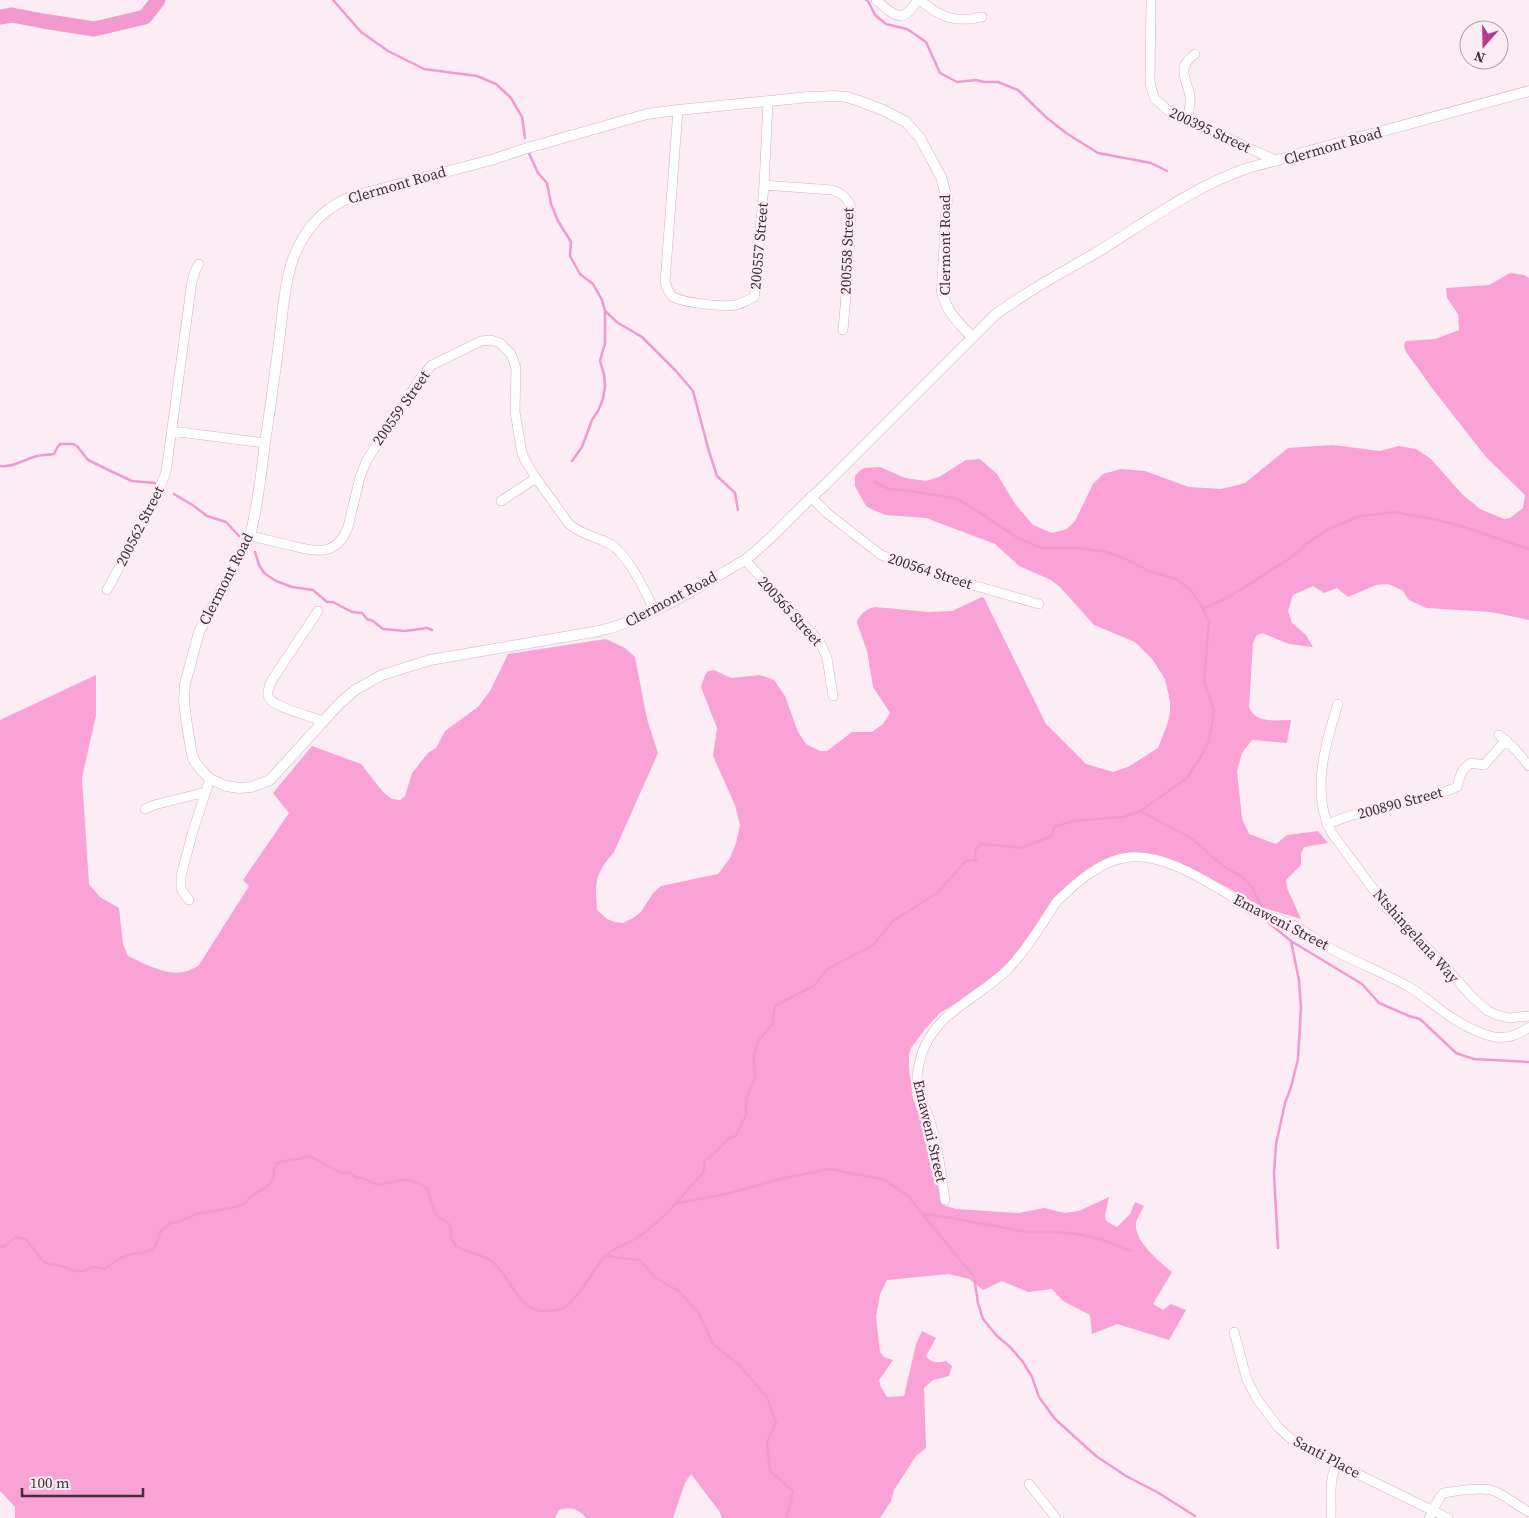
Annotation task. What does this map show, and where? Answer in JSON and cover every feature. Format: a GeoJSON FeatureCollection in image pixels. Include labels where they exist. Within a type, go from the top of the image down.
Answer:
{"type":"FeatureCollection","features":[{"type":"Feature","properties":{"kind":"street"},"geometry":{"type":"LineString","coordinates":[[876,0],[897,16],[909,13],[919,0],[933,10],[953,19],[963,20],[982,17]]}},
{"type":"Feature","properties":{"kind":"street","name":"200395 Street"},"geometry":{"type":"LineString","coordinates":[[1151,0],[1151,87],[1155,98],[1170,112],[1276,161]]}},
{"type":"Feature","properties":{"kind":"street"},"geometry":{"type":"LineString","coordinates":[[1187,120],[1190,97],[1183,69],[1187,61],[1195,54]]}},
{"type":"Feature","properties":{"kind":"street","name":"Clermont Road"},"geometry":{"type":"LineString","coordinates":[[972,337],[949,311],[944,301],[942,281],[947,199],[945,188],[936,168],[920,138],[906,122],[859,100],[847,97],[822,96],[678,110],[630,118],[491,160],[354,196],[335,204],[321,214],[302,240],[295,254],[287,279],[256,510],[250,536],[199,632],[185,684],[184,701],[192,754],[199,768],[210,779],[226,786],[251,788],[264,783],[275,775],[339,704],[355,690],[373,679],[430,660],[619,627],[655,611],[745,560],[775,535],[996,314],[1025,294],[1192,194],[1230,174],[1529,91]]}},
{"type":"Feature","properties":{"kind":"street","name":"200557 Street"},"geometry":{"type":"LineString","coordinates":[[678,110],[665,282],[673,296],[684,301],[733,305],[754,297],[764,185],[768,102]]}},
{"type":"Feature","properties":{"kind":"street","name":"200558 Street"},"geometry":{"type":"LineString","coordinates":[[764,185],[832,190],[842,193],[848,200],[851,208],[843,330]]}},
{"type":"Feature","properties":{"kind":"street","name":"200562 Street"},"geometry":{"type":"LineString","coordinates":[[106,590],[161,487],[166,472],[192,281],[199,264]]}},
{"type":"Feature","properties":{"kind":"street","name":"200559 Street"},"geometry":{"type":"LineString","coordinates":[[250,536],[313,551],[328,550],[340,542],[346,534],[360,476],[367,460],[421,377],[432,364],[481,341],[491,340],[500,343],[511,354],[515,362],[515,412],[520,445],[525,460],[568,524],[611,544],[622,553],[655,611]]}},
{"type":"Feature","properties":{"kind":"street"},"geometry":{"type":"LineString","coordinates":[[172,431],[265,443]]}},
{"type":"Feature","properties":{"kind":"street"},"geometry":{"type":"LineString","coordinates":[[501,500],[536,478]]}},
{"type":"Feature","properties":{"kind":"street","name":"200564 Street"},"geometry":{"type":"LineString","coordinates":[[811,497],[827,513],[880,555],[955,580],[1039,604]]}},
{"type":"Feature","properties":{"kind":"street","name":"200565 Street"},"geometry":{"type":"LineString","coordinates":[[745,560],[820,642],[827,658],[833,696]]}},
{"type":"Feature","properties":{"kind":"street"},"geometry":{"type":"LineString","coordinates":[[318,611],[272,680],[268,695],[277,704],[324,721]]}},
{"type":"Feature","properties":{"kind":"street","name":"Ntshingelana Way"},"geometry":{"type":"LineString","coordinates":[[1338,704],[1326,740],[1322,769],[1322,806],[1330,832],[1385,905],[1472,997],[1488,1011],[1497,1015],[1509,1018],[1529,1016]]}},
{"type":"Feature","properties":{"kind":"street","name":"200890 Street"},"geometry":{"type":"LineString","coordinates":[[1327,825],[1352,816],[1457,787],[1460,772],[1463,768],[1471,762],[1484,765],[1502,738],[1515,749],[1529,766]]}},
{"type":"Feature","properties":{"kind":"street"},"geometry":{"type":"LineString","coordinates":[[189,900],[181,889],[180,876],[210,779]]}},
{"type":"Feature","properties":{"kind":"street"},"geometry":{"type":"LineString","coordinates":[[145,809],[206,792]]}},
{"type":"Feature","properties":{"kind":"street","name":"Emaweni Street"},"geometry":{"type":"LineString","coordinates":[[945,1200],[937,1147],[917,1086],[918,1070],[927,1041],[934,1029],[943,1020],[998,978],[1012,964],[1057,901],[1095,869],[1128,857],[1144,857],[1177,867],[1195,875],[1258,913],[1274,917],[1307,932],[1327,946],[1411,988],[1466,1026],[1499,1038],[1518,1034],[1529,1028]]}},
{"type":"Feature","properties":{"kind":"street","name":"Santi Place"},"geometry":{"type":"LineString","coordinates":[[1234,1332],[1247,1380],[1257,1399],[1278,1428],[1304,1447],[1432,1514],[1448,1518]]}},
{"type":"Feature","properties":{"kind":"street"},"geometry":{"type":"LineString","coordinates":[[1331,1518],[1331,1484],[1337,1464]]}},
{"type":"Feature","properties":{"kind":"street"},"geometry":{"type":"LineString","coordinates":[[1029,1484],[1056,1518]]}},
{"type":"Feature","properties":{"kind":"street"},"geometry":{"type":"LineString","coordinates":[[1432,1514],[1440,1495],[1481,1488],[1499,1493],[1529,1512]]}},
{"type":"Feature","properties":{"kind":"shaded area"},"geometry":{"type":"Polygon","coordinates":[[[1510,273],[1524,275],[1529,278],[1529,620],[1491,612],[1426,608],[1409,600],[1402,590],[1388,584],[1376,585],[1348,597],[1337,588],[1324,593],[1313,586],[1293,595],[1288,611],[1292,623],[1306,635],[1313,647],[1289,644],[1262,633],[1256,636],[1253,643],[1249,707],[1261,719],[1291,720],[1287,743],[1252,740],[1242,753],[1237,771],[1242,819],[1249,834],[1276,844],[1287,835],[1318,831],[1328,843],[1304,847],[1301,854],[1301,865],[1286,880],[1287,888],[1301,919],[1264,908],[1223,885],[1175,863],[1136,852],[1109,857],[1092,866],[1065,888],[1030,938],[1002,969],[974,992],[940,1013],[911,1048],[909,1067],[913,1099],[930,1143],[943,1205],[956,1209],[1019,1213],[1044,1208],[1065,1213],[1079,1211],[1109,1197],[1105,1215],[1106,1221],[1117,1227],[1130,1214],[1135,1202],[1144,1206],[1136,1222],[1136,1231],[1149,1251],[1172,1272],[1153,1304],[1163,1310],[1171,1304],[1186,1310],[1169,1340],[1117,1324],[1092,1334],[1090,1315],[1063,1301],[1052,1289],[1028,1292],[1002,1281],[983,1290],[969,1279],[949,1274],[887,1280],[880,1294],[876,1317],[880,1352],[884,1357],[893,1360],[879,1380],[887,1397],[904,1396],[916,1344],[922,1331],[936,1338],[926,1356],[935,1362],[946,1361],[952,1366],[949,1376],[933,1380],[924,1388],[926,1448],[916,1456],[894,1490],[891,1501],[880,1518],[722,1518],[719,1511],[691,1474],[685,1483],[673,1518],[586,1518],[577,1510],[567,1509],[559,1510],[555,1518],[15,1518],[15,1507],[0,1491],[0,720],[96,675],[96,715],[82,778],[89,884],[100,897],[119,908],[123,944],[128,956],[163,971],[181,972],[199,965],[249,886],[243,880],[289,813],[273,793],[312,746],[361,764],[383,792],[392,799],[400,800],[405,796],[412,773],[428,753],[436,748],[445,731],[478,707],[490,691],[508,654],[606,639],[625,648],[635,657],[647,719],[658,753],[614,852],[603,866],[596,885],[597,910],[607,919],[623,923],[641,912],[653,893],[661,886],[718,874],[730,858],[736,843],[740,825],[735,805],[713,756],[717,728],[701,687],[708,671],[714,670],[731,678],[760,675],[774,680],[785,696],[798,732],[806,744],[820,751],[827,751],[852,732],[872,732],[883,724],[890,713],[873,687],[867,651],[857,623],[867,610],[875,607],[928,612],[952,611],[982,597],[1046,724],[1086,764],[1113,772],[1128,767],[1158,748],[1167,725],[1170,701],[1165,679],[1152,659],[1135,642],[1094,625],[1060,587],[1051,580],[1019,566],[995,544],[926,518],[886,515],[866,506],[855,486],[855,476],[859,471],[864,468],[880,467],[905,478],[926,481],[939,477],[966,460],[980,459],[997,474],[1015,504],[1033,525],[1052,533],[1067,529],[1075,521],[1093,484],[1103,474],[1121,469],[1145,471],[1189,487],[1221,489],[1245,483],[1288,448],[1333,445],[1380,451],[1399,446],[1416,449],[1431,459],[1462,494],[1480,509],[1504,519],[1510,518],[1523,508],[1525,495],[1486,457],[1435,392],[1406,352],[1404,346],[1407,341],[1435,339],[1459,330],[1458,314],[1447,298],[1446,288],[1489,285],[1510,273]]]}},
{"type":"Feature","properties":{"kind":"waterway"},"geometry":{"type":"LineString","coordinates":[[0,17],[12,15],[94,29],[145,17],[158,0]]}},
{"type":"Feature","properties":{"kind":"waterway"},"geometry":{"type":"LineString","coordinates":[[333,0],[361,32],[388,51],[424,69],[477,76],[496,84],[511,98],[522,117],[525,138]]}},
{"type":"Feature","properties":{"kind":"waterway"},"geometry":{"type":"LineString","coordinates":[[866,0],[875,15],[886,24],[907,29],[926,42],[940,73],[957,82],[976,80],[998,82],[1018,90],[1047,118],[1066,133],[1098,153],[1151,163],[1167,171]]}},
{"type":"Feature","properties":{"kind":"waterway"},"geometry":{"type":"LineString","coordinates":[[528,151],[538,173],[547,183],[551,204],[558,221],[571,242],[570,256],[580,274],[593,284],[602,300],[605,311],[618,323],[642,337],[693,391],[717,476],[735,493],[738,510]]}},
{"type":"Feature","properties":{"kind":"waterway"},"geometry":{"type":"LineString","coordinates":[[572,461],[582,447],[592,420],[603,399],[605,386],[600,361],[605,343],[605,312]]}},
{"type":"Feature","properties":{"kind":"waterway"},"geometry":{"type":"LineString","coordinates":[[0,466],[9,466],[36,456],[54,454],[60,444],[73,444],[77,446],[88,460],[119,475],[132,481],[155,483]]}},
{"type":"Feature","properties":{"kind":"waterway"},"geometry":{"type":"LineString","coordinates":[[0,1246],[3,1247],[16,1237],[26,1239],[46,1263],[62,1266],[74,1271],[84,1271],[92,1267],[105,1269],[122,1257],[150,1251],[156,1245],[160,1232],[171,1223],[179,1222],[196,1214],[244,1204],[251,1196],[269,1185],[274,1177],[277,1163],[310,1156],[341,1173],[349,1172],[357,1178],[363,1178],[377,1185],[401,1180],[410,1180],[420,1184],[427,1189],[435,1213],[451,1227],[453,1242],[463,1250],[490,1260],[503,1273],[520,1298],[534,1309],[545,1311],[563,1308],[577,1295],[604,1257],[638,1237],[661,1218],[704,1172],[704,1161],[714,1154],[729,1138],[736,1136],[746,1115],[746,1099],[755,1078],[754,1056],[758,1041],[772,1024],[775,1006],[815,985],[826,970],[873,945],[893,921],[937,893],[966,861],[977,860],[975,856],[976,849],[982,844],[1021,848],[1052,836],[1054,827],[1073,821],[1123,817],[1140,811],[1186,779],[1209,741],[1214,711],[1204,681],[1209,621],[1190,589],[1176,579],[1149,571],[1107,552],[1079,548],[1041,548],[1018,538],[955,498],[889,489],[874,482]]}},
{"type":"Feature","properties":{"kind":"waterway"},"geometry":{"type":"LineString","coordinates":[[174,494],[207,516],[226,522],[239,536]]}},
{"type":"Feature","properties":{"kind":"waterway"},"geometry":{"type":"LineString","coordinates":[[1203,609],[1232,595],[1292,557],[1306,544],[1329,529],[1360,516],[1395,512],[1433,519],[1458,525],[1529,549]]}},
{"type":"Feature","properties":{"kind":"waterway"},"geometry":{"type":"LineString","coordinates":[[255,552],[264,573],[276,581],[292,587],[313,590],[327,602],[333,602],[352,612],[362,613],[367,619],[383,629],[405,631],[427,628],[432,630]]}},
{"type":"Feature","properties":{"kind":"waterway"},"geometry":{"type":"LineString","coordinates":[[1140,811],[1191,838],[1223,866],[1242,877],[1252,887],[1264,912]]}},
{"type":"Feature","properties":{"kind":"waterway"},"geometry":{"type":"LineString","coordinates":[[1267,919],[1269,923],[1291,941],[1362,984],[1379,1003],[1420,1019],[1456,1053],[1474,1059],[1529,1062]]}},
{"type":"Feature","properties":{"kind":"waterway"},"geometry":{"type":"LineString","coordinates":[[1278,1248],[1274,1173],[1276,1144],[1285,1103],[1298,1059],[1301,1007],[1299,980],[1291,941]]}},
{"type":"Feature","properties":{"kind":"waterway"},"geometry":{"type":"LineString","coordinates":[[678,1203],[726,1194],[780,1179],[830,1169],[885,1180],[908,1196],[974,1277],[978,1303],[983,1319],[1023,1362],[1032,1377],[1039,1397],[1055,1419],[1096,1456],[1126,1476],[1157,1492],[1195,1516]]}},
{"type":"Feature","properties":{"kind":"waterway"},"geometry":{"type":"LineString","coordinates":[[924,1214],[1027,1232],[1078,1234],[1103,1240],[1131,1251]]}},
{"type":"Feature","properties":{"kind":"waterway"},"geometry":{"type":"LineString","coordinates":[[605,1256],[640,1260],[656,1278],[680,1292],[699,1314],[713,1344],[740,1366],[767,1397],[776,1423],[767,1442],[770,1471],[793,1491],[787,1518]]}}]}
